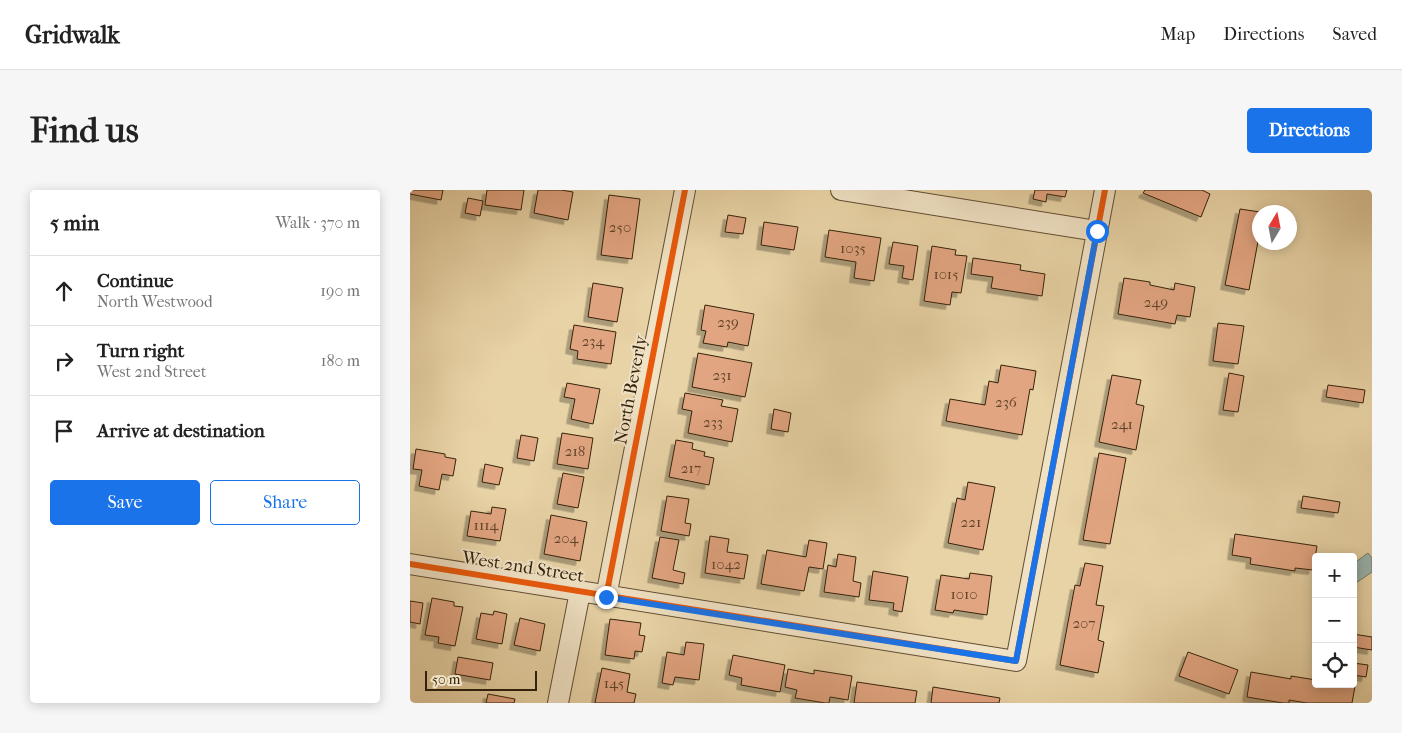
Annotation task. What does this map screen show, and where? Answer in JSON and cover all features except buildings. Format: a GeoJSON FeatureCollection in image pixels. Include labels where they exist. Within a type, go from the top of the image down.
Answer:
{"type":"FeatureCollection","features":[{"type":"Feature","properties":{"kind":"street","name":"North Beverly"},"geometry":{"type":"LineString","coordinates":[[606,597],[685,190]]}},
{"type":"Feature","properties":{"kind":"street"},"geometry":{"type":"LineString","coordinates":[[841,190],[1097,231],[1105,190]]}},
{"type":"Feature","properties":{"kind":"street","name":"West 2nd Street"},"geometry":{"type":"LineString","coordinates":[[410,564],[606,597],[1016,661],[1097,231]]}},
{"type":"Feature","properties":{"kind":"street"},"geometry":{"type":"LineString","coordinates":[[558,703],[580,592]]}},
{"type":"Feature","properties":{"kind":"water"},"geometry":{"type":"Polygon","coordinates":[[[1368,553],[1372,558],[1372,572],[1357,582],[1357,561],[1368,553]]]}},
{"type":"Feature","properties":{"kind":"cycle path"},"geometry":{"type":"LineString","coordinates":[[606,597],[685,190]]}},
{"type":"Feature","properties":{"kind":"cycle path"},"geometry":{"type":"LineString","coordinates":[[410,564],[1016,661],[1105,190]]}},
{"type":"Feature","properties":{"kind":"route"},"geometry":{"type":"LineString","coordinates":[[606,597],[1016,661],[1097,231]]}}]}
